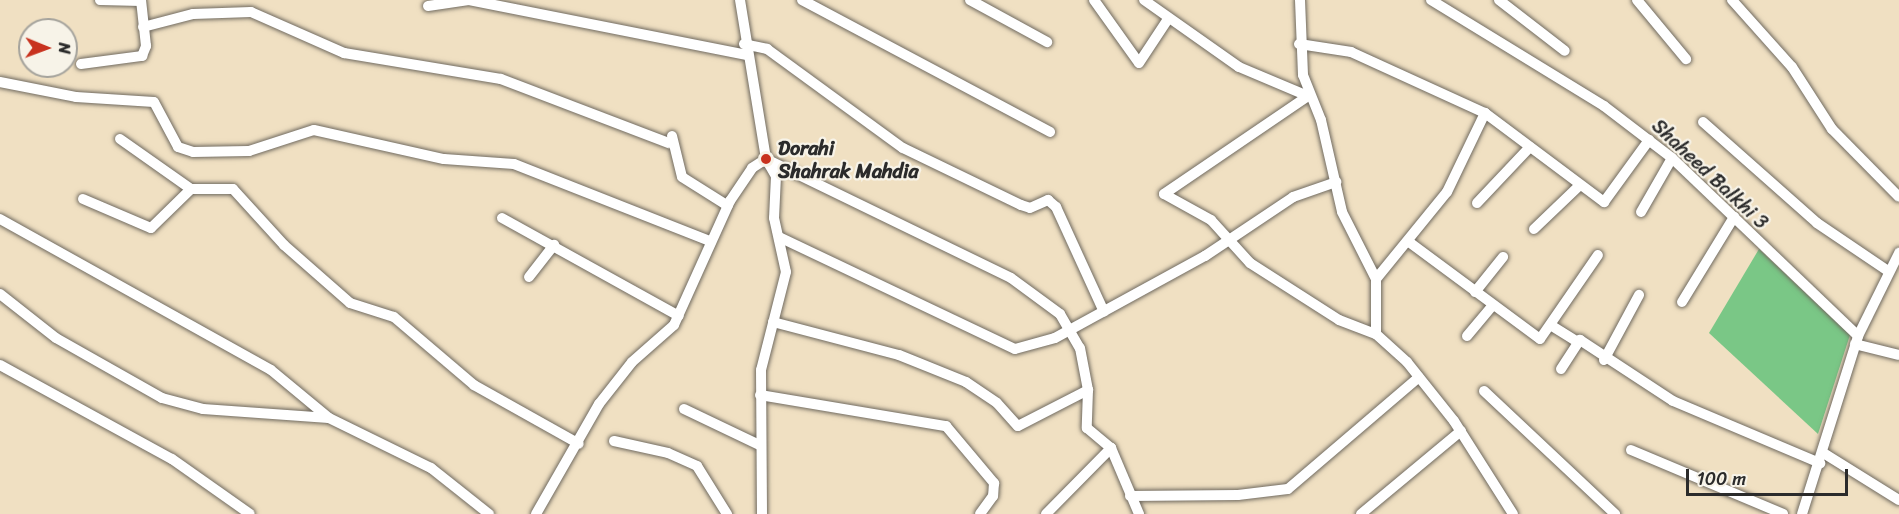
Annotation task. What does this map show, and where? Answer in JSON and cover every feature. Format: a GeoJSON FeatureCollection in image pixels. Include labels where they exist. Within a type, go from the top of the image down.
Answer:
{"type":"FeatureCollection","features":[{"type":"Feature","properties":{"kind":"street"},"geometry":{"type":"LineString","coordinates":[[81,64],[141,56],[146,46],[141,1],[100,0]]}},
{"type":"Feature","properties":{"kind":"street"},"geometry":{"type":"LineString","coordinates":[[428,6],[469,0],[745,50],[767,49],[903,148],[1021,205],[1030,208],[1048,200],[1056,207],[1104,312]]}},
{"type":"Feature","properties":{"kind":"street"},"geometry":{"type":"LineString","coordinates":[[740,0],[745,50],[766,159],[776,176],[774,218],[786,272],[773,322],[760,395],[759,445],[762,514]]}},
{"type":"Feature","properties":{"kind":"street"},"geometry":{"type":"LineString","coordinates":[[802,0],[1050,132]]}},
{"type":"Feature","properties":{"kind":"street"},"geometry":{"type":"LineString","coordinates":[[970,0],[1047,42]]}},
{"type":"Feature","properties":{"kind":"street"},"geometry":{"type":"LineString","coordinates":[[1094,0],[1139,63],[1168,19]]}},
{"type":"Feature","properties":{"kind":"street"},"geometry":{"type":"LineString","coordinates":[[1144,0],[1168,19],[1247,72],[1308,96]]}},
{"type":"Feature","properties":{"kind":"street"},"geometry":{"type":"LineString","coordinates":[[1300,0],[1299,44],[1308,96],[1321,120],[1342,212],[1376,279],[1376,334]]}},
{"type":"Feature","properties":{"kind":"street","name":"Shaheed Balkhi 3"},"geometry":{"type":"LineString","coordinates":[[1431,0],[1604,106],[1672,158],[1856,340]]}},
{"type":"Feature","properties":{"kind":"street"},"geometry":{"type":"LineString","coordinates":[[1499,0],[1564,51]]}},
{"type":"Feature","properties":{"kind":"street"},"geometry":{"type":"LineString","coordinates":[[1637,0],[1686,59]]}},
{"type":"Feature","properties":{"kind":"street"},"geometry":{"type":"LineString","coordinates":[[1732,0],[1792,67],[1832,129],[1899,197]]}},
{"type":"Feature","properties":{"kind":"street"},"geometry":{"type":"LineString","coordinates":[[143,27],[193,14],[251,12],[344,53],[501,79],[670,140],[682,177],[728,206]]}},
{"type":"Feature","properties":{"kind":"street"},"geometry":{"type":"LineString","coordinates":[[1299,44],[1351,52],[1485,113],[1579,186],[1604,202],[1649,140]]}},
{"type":"Feature","properties":{"kind":"street"},"geometry":{"type":"LineString","coordinates":[[0,82],[76,97],[154,102],[178,147],[193,152],[249,151],[314,130],[444,159],[514,164],[709,241]]}},
{"type":"Feature","properties":{"kind":"street"},"geometry":{"type":"LineString","coordinates":[[1308,96],[1164,194],[1211,220],[1250,263],[1339,320],[1376,334],[1419,377],[1461,431],[1513,514]]}},
{"type":"Feature","properties":{"kind":"street"},"geometry":{"type":"LineString","coordinates":[[1376,279],[1409,242],[1447,192],[1485,113]]}},
{"type":"Feature","properties":{"kind":"street"},"geometry":{"type":"LineString","coordinates":[[1703,122],[1817,224],[1888,271]]}},
{"type":"Feature","properties":{"kind":"street"},"geometry":{"type":"LineString","coordinates":[[120,139],[191,189],[233,189],[350,303],[394,317],[474,385],[579,444]]}},
{"type":"Feature","properties":{"kind":"street"},"geometry":{"type":"LineString","coordinates":[[1478,203],[1530,147]]}},
{"type":"Feature","properties":{"kind":"street"},"geometry":{"type":"LineString","coordinates":[[1641,212],[1672,158]]}},
{"type":"Feature","properties":{"kind":"street"},"geometry":{"type":"LineString","coordinates":[[536,514],[579,444],[599,404],[679,316],[709,241],[728,206],[752,168],[766,159]]}},
{"type":"Feature","properties":{"kind":"street"},"geometry":{"type":"LineString","coordinates":[[766,159],[1011,278],[1071,326],[1088,390],[1087,428],[1111,448],[1139,514]]}},
{"type":"Feature","properties":{"kind":"street"},"geometry":{"type":"LineString","coordinates":[[779,237],[1016,349],[1055,338],[1071,326],[1104,312],[1230,239],[1293,197],[1336,182]]}},
{"type":"Feature","properties":{"kind":"street"},"geometry":{"type":"LineString","coordinates":[[1534,229],[1579,186]]}},
{"type":"Feature","properties":{"kind":"street"},"geometry":{"type":"LineString","coordinates":[[83,200],[151,228],[191,189]]}},
{"type":"Feature","properties":{"kind":"street"},"geometry":{"type":"LineString","coordinates":[[1682,303],[1734,217]]}},
{"type":"Feature","properties":{"kind":"street"},"geometry":{"type":"LineString","coordinates":[[502,218],[679,316]]}},
{"type":"Feature","properties":{"kind":"street"},"geometry":{"type":"LineString","coordinates":[[0,219],[270,370],[328,418],[431,468],[489,514]]}},
{"type":"Feature","properties":{"kind":"street"},"geometry":{"type":"LineString","coordinates":[[1409,242],[1540,339],[1552,326],[1598,255]]}},
{"type":"Feature","properties":{"kind":"street"},"geometry":{"type":"LineString","coordinates":[[529,278],[554,245]]}},
{"type":"Feature","properties":{"kind":"street"},"geometry":{"type":"LineString","coordinates":[[1802,514],[1823,458],[1856,340],[1888,271],[1899,253]]}},
{"type":"Feature","properties":{"kind":"street"},"geometry":{"type":"LineString","coordinates":[[1475,292],[1503,257]]}},
{"type":"Feature","properties":{"kind":"street"},"geometry":{"type":"LineString","coordinates":[[0,294],[56,338],[162,399],[203,409],[328,418]]}},
{"type":"Feature","properties":{"kind":"street"},"geometry":{"type":"LineString","coordinates":[[1604,360],[1639,296]]}},
{"type":"Feature","properties":{"kind":"street"},"geometry":{"type":"LineString","coordinates":[[1467,336],[1493,304]]}},
{"type":"Feature","properties":{"kind":"street"},"geometry":{"type":"LineString","coordinates":[[773,322],[899,356],[966,382],[997,403],[1018,426],[1088,390]]}},
{"type":"Feature","properties":{"kind":"street"},"geometry":{"type":"LineString","coordinates":[[1552,326],[1674,401],[1823,458],[1899,500]]}},
{"type":"Feature","properties":{"kind":"street"},"geometry":{"type":"LineString","coordinates":[[1856,340],[1899,355]]}},
{"type":"Feature","properties":{"kind":"street"},"geometry":{"type":"LineString","coordinates":[[1561,369],[1576,341]]}},
{"type":"Feature","properties":{"kind":"street"},"geometry":{"type":"LineString","coordinates":[[0,365],[172,459],[250,514]]}},
{"type":"Feature","properties":{"kind":"street"},"geometry":{"type":"LineString","coordinates":[[1130,496],[1238,495],[1288,489],[1419,377]]}},
{"type":"Feature","properties":{"kind":"street"},"geometry":{"type":"LineString","coordinates":[[1484,391],[1615,514]]}},
{"type":"Feature","properties":{"kind":"street"},"geometry":{"type":"LineString","coordinates":[[760,395],[946,426],[994,483],[993,496],[980,514]]}},
{"type":"Feature","properties":{"kind":"street"},"geometry":{"type":"LineString","coordinates":[[684,409],[759,445]]}},
{"type":"Feature","properties":{"kind":"street"},"geometry":{"type":"LineString","coordinates":[[1361,514],[1461,431]]}},
{"type":"Feature","properties":{"kind":"street"},"geometry":{"type":"LineString","coordinates":[[614,441],[668,453],[697,466],[727,514]]}},
{"type":"Feature","properties":{"kind":"street"},"geometry":{"type":"LineString","coordinates":[[1046,514],[1111,448]]}},
{"type":"Feature","properties":{"kind":"street"},"geometry":{"type":"LineString","coordinates":[[1631,450],[1783,514]]}},
{"type":"Feature","properties":{"kind":"green space"},"geometry":{"type":"Polygon","coordinates":[[[1759,249],[1850,335],[1818,434],[1709,333],[1759,249]]]}},
{"type":"Feature","properties":{"kind":"place","name":"Dorahi Shahrak Mahdia"},"geometry":{"type":"Point","coordinates":[766,159]}}]}
